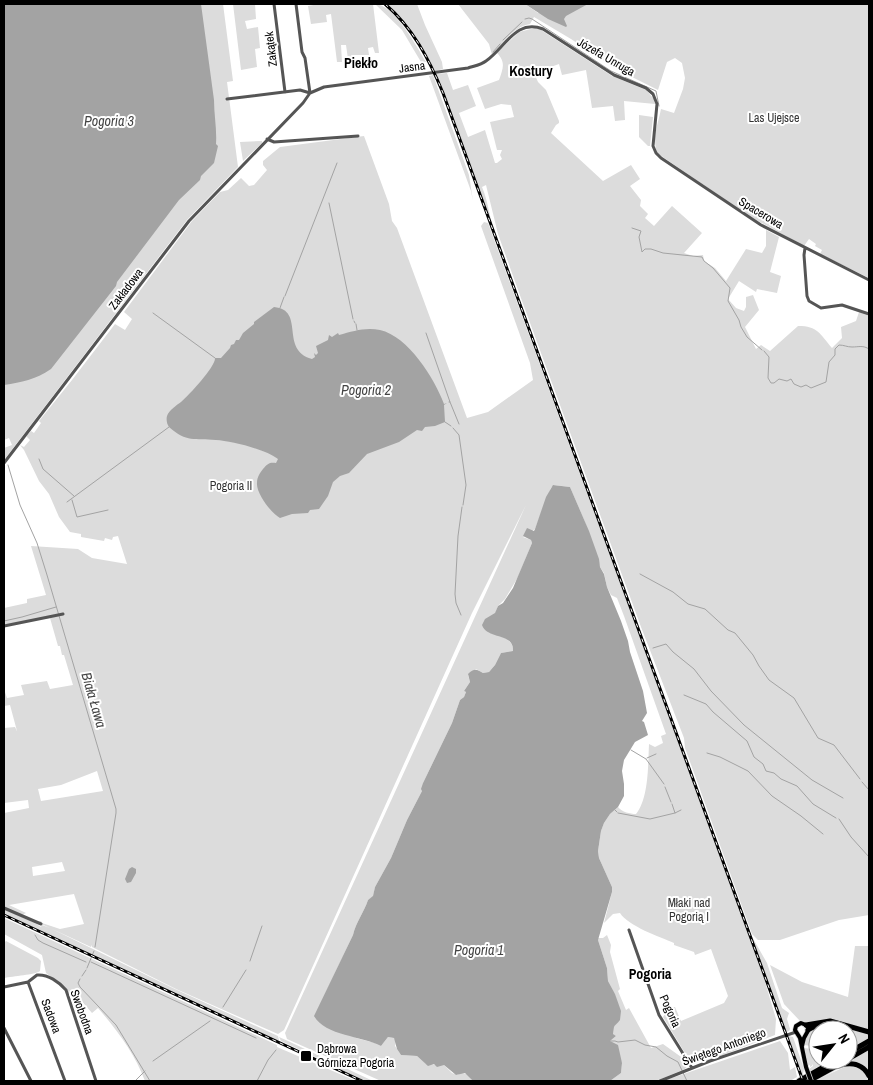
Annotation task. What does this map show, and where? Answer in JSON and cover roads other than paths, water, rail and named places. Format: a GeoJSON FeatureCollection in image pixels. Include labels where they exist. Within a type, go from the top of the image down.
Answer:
{"type":"FeatureCollection","features":[{"type":"Feature","properties":{"kind":"highway"},"geometry":{"type":"LineString","coordinates":[[807,1030],[830,1021],[869,1032]]}},
{"type":"Feature","properties":{"kind":"highway"},"geometry":{"type":"LineString","coordinates":[[858,1047],[869,1041]]}},
{"type":"Feature","properties":{"kind":"highway"},"geometry":{"type":"LineString","coordinates":[[858,1054],[869,1047]]}},
{"type":"Feature","properties":{"kind":"highway"},"geometry":{"type":"LineString","coordinates":[[858,1065],[865,1069],[869,1076]]}},
{"type":"Feature","properties":{"kind":"highway"},"geometry":{"type":"LineString","coordinates":[[799,1081],[820,1070]]}},
{"type":"Feature","properties":{"kind":"highway"},"geometry":{"type":"LineString","coordinates":[[810,1081],[824,1070]]}},
{"type":"Feature","properties":{"kind":"main road"},"geometry":{"type":"LineString","coordinates":[[807,1030],[802,1023],[796,1027],[810,1081]]}},
{"type":"Feature","properties":{"kind":"main road"},"geometry":{"type":"LineString","coordinates":[[797,1034],[807,1030]]}},
{"type":"Feature","properties":{"kind":"main road"},"geometry":{"type":"LineString","coordinates":[[802,1046],[807,1030]]}},
{"type":"Feature","properties":{"kind":"street","name":"Zakątek"},"geometry":{"type":"LineString","coordinates":[[274,4],[285,92]]}},
{"type":"Feature","properties":{"kind":"street"},"geometry":{"type":"LineString","coordinates":[[296,4],[302,52],[305,58],[310,93]]}},
{"type":"Feature","properties":{"kind":"street","name":"Józefa Unruga"},"geometry":{"type":"LineString","coordinates":[[504,44],[521,28],[537,27],[614,75],[648,90],[654,96],[657,104],[653,148]]}},
{"type":"Feature","properties":{"kind":"street","name":"Jasna"},"geometry":{"type":"LineString","coordinates":[[227,99],[302,90],[310,93],[323,87],[473,66],[486,61],[504,44]]}},
{"type":"Feature","properties":{"kind":"street","name":"Zakładowa"},"geometry":{"type":"LineString","coordinates":[[4,463],[189,221],[303,103],[310,93]]}},
{"type":"Feature","properties":{"kind":"street"},"geometry":{"type":"LineString","coordinates":[[267,140],[274,142],[358,136]]}},
{"type":"Feature","properties":{"kind":"street","name":"Spacerowa"},"geometry":{"type":"LineString","coordinates":[[653,148],[662,159],[740,212],[805,248],[869,280]]}},
{"type":"Feature","properties":{"kind":"street"},"geometry":{"type":"LineString","coordinates":[[805,248],[807,296],[809,302],[821,308],[842,305],[869,314]]}},
{"type":"Feature","properties":{"kind":"street"},"geometry":{"type":"LineString","coordinates":[[4,626],[62,614]]}},
{"type":"Feature","properties":{"kind":"street"},"geometry":{"type":"LineString","coordinates":[[4,908],[41,924]]}},
{"type":"Feature","properties":{"kind":"street","name":"Pogoria"},"geometry":{"type":"LineString","coordinates":[[629,930],[660,1017],[692,1068]]}},
{"type":"Feature","properties":{"kind":"street","name":"Swobodna"},"geometry":{"type":"LineString","coordinates":[[28,982],[37,975],[45,975],[66,990],[96,1081]]}},
{"type":"Feature","properties":{"kind":"street"},"geometry":{"type":"LineString","coordinates":[[4,987],[28,982]]}},
{"type":"Feature","properties":{"kind":"street","name":"Sadowa"},"geometry":{"type":"LineString","coordinates":[[28,982],[65,1081]]}},
{"type":"Feature","properties":{"kind":"street"},"geometry":{"type":"LineString","coordinates":[[4,1028],[31,1081]]}},
{"type":"Feature","properties":{"kind":"street","name":"Świętego Antoniego"},"geometry":{"type":"LineString","coordinates":[[660,1081],[776,1037],[797,1034]]}},
{"type":"Feature","properties":{"kind":"water","name":"Pogoria 3"},"geometry":{"type":"Polygon","coordinates":[[[4,4],[201,4],[214,100],[216,144],[218,146],[214,163],[201,176],[200,180],[179,200],[117,282],[116,286],[51,369],[23,382],[4,385],[4,4]]]}},
{"type":"Feature","properties":{"kind":"water"},"geometry":{"type":"Polygon","coordinates":[[[525,4],[588,4],[566,16],[564,19],[566,27],[548,19],[525,4]]]}},
{"type":"Feature","properties":{"kind":"water","name":"Pogoria 2"},"geometry":{"type":"Polygon","coordinates":[[[274,307],[283,310],[289,315],[297,348],[302,354],[312,359],[315,357],[314,353],[316,355],[318,353],[316,346],[328,340],[329,335],[332,337],[338,333],[339,335],[365,329],[380,330],[390,334],[410,349],[427,371],[444,404],[447,403],[444,405],[445,422],[425,427],[422,431],[417,430],[399,442],[367,454],[349,473],[340,476],[333,482],[328,496],[319,509],[280,518],[272,512],[257,487],[259,475],[265,467],[269,463],[276,463],[278,459],[265,452],[239,444],[186,438],[175,432],[167,423],[169,412],[207,374],[215,358],[221,358],[254,322],[274,307]]]}},
{"type":"Feature","properties":{"kind":"water","name":"Pogoria 1"},"geometry":{"type":"Polygon","coordinates":[[[553,485],[570,487],[589,531],[607,587],[628,641],[643,691],[647,713],[642,721],[648,735],[635,742],[624,760],[622,771],[624,796],[618,807],[604,823],[598,851],[599,858],[612,887],[598,940],[607,968],[608,981],[621,1011],[620,1020],[614,1028],[613,1034],[616,1036],[610,1041],[618,1045],[622,1063],[621,1073],[610,1081],[473,1081],[465,1073],[456,1075],[444,1065],[437,1067],[434,1064],[428,1066],[417,1056],[401,1055],[394,1038],[388,1037],[381,1046],[335,1032],[319,1023],[314,1016],[368,900],[373,896],[375,887],[391,858],[422,791],[423,783],[452,723],[460,700],[464,697],[466,692],[464,691],[470,682],[468,674],[476,670],[483,673],[489,672],[501,653],[513,651],[509,641],[489,633],[482,625],[485,619],[495,613],[498,606],[503,603],[513,588],[532,543],[531,540],[523,536],[527,528],[534,531],[546,497],[553,485]]]}},
{"type":"Feature","properties":{"kind":"water"},"geometry":{"type":"Polygon","coordinates":[[[132,867],[136,869],[136,873],[131,882],[127,883],[125,879],[129,869],[132,867]]]}},
{"type":"Feature","properties":{"kind":"waterway"},"geometry":{"type":"LineString","coordinates":[[525,19],[532,19],[611,71],[656,91],[659,106]]}},
{"type":"Feature","properties":{"kind":"waterway"},"geometry":{"type":"LineString","coordinates":[[503,40],[522,22]]}},
{"type":"Feature","properties":{"kind":"waterway"},"geometry":{"type":"LineString","coordinates":[[493,52],[500,44]]}},
{"type":"Feature","properties":{"kind":"waterway"},"geometry":{"type":"LineString","coordinates":[[285,296],[337,163]]}},
{"type":"Feature","properties":{"kind":"waterway"},"geometry":{"type":"LineString","coordinates":[[329,203],[353,319]]}},
{"type":"Feature","properties":{"kind":"waterway"},"geometry":{"type":"LineString","coordinates":[[632,228],[641,231],[639,237],[642,252],[645,249],[651,249],[663,253],[702,257],[730,288],[728,301],[741,327],[747,337],[762,350]]}},
{"type":"Feature","properties":{"kind":"waterway"},"geometry":{"type":"LineString","coordinates":[[280,308],[284,297]]}},
{"type":"Feature","properties":{"kind":"waterway"},"geometry":{"type":"LineString","coordinates":[[153,313],[215,358]]}},
{"type":"Feature","properties":{"kind":"waterway"},"geometry":{"type":"LineString","coordinates":[[356,324],[357,330]]}},
{"type":"Feature","properties":{"kind":"waterway"},"geometry":{"type":"LineString","coordinates":[[426,333],[449,402]]}},
{"type":"Feature","properties":{"kind":"waterway"},"geometry":{"type":"LineString","coordinates":[[764,351],[769,357],[768,378],[771,383],[779,379],[787,381],[791,379],[794,384],[801,387],[806,385],[811,388],[826,382],[829,362],[835,355],[835,349],[839,345],[869,349]]}},
{"type":"Feature","properties":{"kind":"waterway"},"geometry":{"type":"LineString","coordinates":[[450,402],[459,424]]}},
{"type":"Feature","properties":{"kind":"waterway"},"geometry":{"type":"LineString","coordinates":[[445,422],[451,426]]}},
{"type":"Feature","properties":{"kind":"waterway"},"geometry":{"type":"LineString","coordinates":[[67,502],[169,427]]}},
{"type":"Feature","properties":{"kind":"waterway"},"geometry":{"type":"LineString","coordinates":[[453,428],[459,435],[466,485],[463,505]]}},
{"type":"Feature","properties":{"kind":"waterway"},"geometry":{"type":"LineString","coordinates":[[39,459],[43,469],[74,496]]}},
{"type":"Feature","properties":{"kind":"waterway","name":"Biała Ława"},"geometry":{"type":"LineString","coordinates":[[8,465],[20,505],[37,543],[116,809],[95,947]]}},
{"type":"Feature","properties":{"kind":"waterway"},"geometry":{"type":"LineString","coordinates":[[72,500],[77,517],[108,510]]}},
{"type":"Feature","properties":{"kind":"waterway"},"geometry":{"type":"LineString","coordinates":[[461,615],[456,603],[455,594],[458,536],[462,507]]}},
{"type":"Feature","properties":{"kind":"waterway"},"geometry":{"type":"LineString","coordinates":[[640,574],[673,592],[688,604],[705,609],[728,630],[735,633],[753,655],[769,680],[794,698],[818,738],[834,745],[860,779]]}},
{"type":"Feature","properties":{"kind":"waterway"},"geometry":{"type":"LineString","coordinates":[[4,621],[56,607]]}},
{"type":"Feature","properties":{"kind":"waterway"},"geometry":{"type":"LineString","coordinates":[[653,648],[666,644],[694,669],[711,691],[744,725],[812,780],[843,798]]}},
{"type":"Feature","properties":{"kind":"waterway"},"geometry":{"type":"LineString","coordinates":[[684,695],[706,704],[747,741],[754,757],[763,764],[766,771],[774,773],[781,779],[797,786],[813,804],[836,818]]}},
{"type":"Feature","properties":{"kind":"waterway"},"geometry":{"type":"LineString","coordinates":[[631,750],[646,759],[664,784]]}},
{"type":"Feature","properties":{"kind":"waterway"},"geometry":{"type":"LineString","coordinates":[[707,753],[720,757],[748,771],[772,796],[823,834]]}},
{"type":"Feature","properties":{"kind":"waterway"},"geometry":{"type":"LineString","coordinates":[[647,758],[656,754]]}},
{"type":"Feature","properties":{"kind":"waterway"},"geometry":{"type":"LineString","coordinates":[[862,782],[869,790]]}},
{"type":"Feature","properties":{"kind":"waterway"},"geometry":{"type":"LineString","coordinates":[[665,787],[671,802]]}},
{"type":"Feature","properties":{"kind":"waterway"},"geometry":{"type":"LineString","coordinates":[[672,804],[675,813],[681,810]]}},
{"type":"Feature","properties":{"kind":"waterway"},"geometry":{"type":"LineString","coordinates":[[618,813],[650,819],[675,813]]}},
{"type":"Feature","properties":{"kind":"waterway"},"geometry":{"type":"LineString","coordinates":[[839,819],[851,837],[869,857]]}},
{"type":"Feature","properties":{"kind":"waterway"},"geometry":{"type":"LineString","coordinates":[[250,961],[262,926]]}},
{"type":"Feature","properties":{"kind":"waterway"},"geometry":{"type":"LineString","coordinates":[[35,935],[43,943],[86,962]]}},
{"type":"Feature","properties":{"kind":"waterway","name":"Biała Ława"},"geometry":{"type":"LineString","coordinates":[[87,968],[94,951]]}},
{"type":"Feature","properties":{"kind":"waterway"},"geometry":{"type":"LineString","coordinates":[[91,962],[256,1038]]}},
{"type":"Feature","properties":{"kind":"waterway","name":"Biała Ława"},"geometry":{"type":"LineString","coordinates":[[82,976],[86,970]]}},
{"type":"Feature","properties":{"kind":"waterway"},"geometry":{"type":"LineString","coordinates":[[223,1007],[246,970]]}},
{"type":"Feature","properties":{"kind":"waterway","name":"Biała Ława"},"geometry":{"type":"LineString","coordinates":[[80,979],[78,983],[80,987],[116,1025],[150,1081]]}},
{"type":"Feature","properties":{"kind":"waterway"},"geometry":{"type":"LineString","coordinates":[[153,1061],[210,1021]]}},
{"type":"Feature","properties":{"kind":"waterway","name":"Pogoria"},"geometry":{"type":"LineString","coordinates":[[610,1041],[635,1040],[645,1045],[656,1047],[678,1062],[687,1081]]}},
{"type":"Feature","properties":{"kind":"waterway"},"geometry":{"type":"LineString","coordinates":[[257,1081],[268,1060],[276,1050]]}},
{"type":"Feature","properties":{"kind":"waterway"},"geometry":{"type":"LineString","coordinates":[[135,1081],[145,1071]]}},
{"type":"Feature","properties":{"kind":"railway"},"geometry":{"type":"LineString","coordinates":[[385,4],[412,34],[432,68],[443,93],[803,1081]]}},
{"type":"Feature","properties":{"kind":"railway"},"geometry":{"type":"LineString","coordinates":[[4,915],[362,1081]]}},
{"type":"Feature","properties":{"kind":"place","name":"Dąbrowa Górnicza Pogoria"},"geometry":{"type":"Point","coordinates":[306,1056]}},
{"type":"Feature","properties":{"kind":"district","name":"Piekło"},"geometry":{"type":"Point","coordinates":[361,63]}},
{"type":"Feature","properties":{"kind":"district","name":"Kostury"},"geometry":{"type":"Point","coordinates":[531,71]}},
{"type":"Feature","properties":{"kind":"district","name":"Pogoria"},"geometry":{"type":"Point","coordinates":[650,974]}},
{"type":"Feature","properties":{"kind":"park label","name":"Las Ujejsce"},"geometry":{"type":"Point","coordinates":[774,118]}},
{"type":"Feature","properties":{"kind":"park label","name":"Pogoria II"},"geometry":{"type":"Point","coordinates":[231,486]}},
{"type":"Feature","properties":{"kind":"park label","name":"Młaki nad Pogorią I"},"geometry":{"type":"Point","coordinates":[689,910]}}]}
